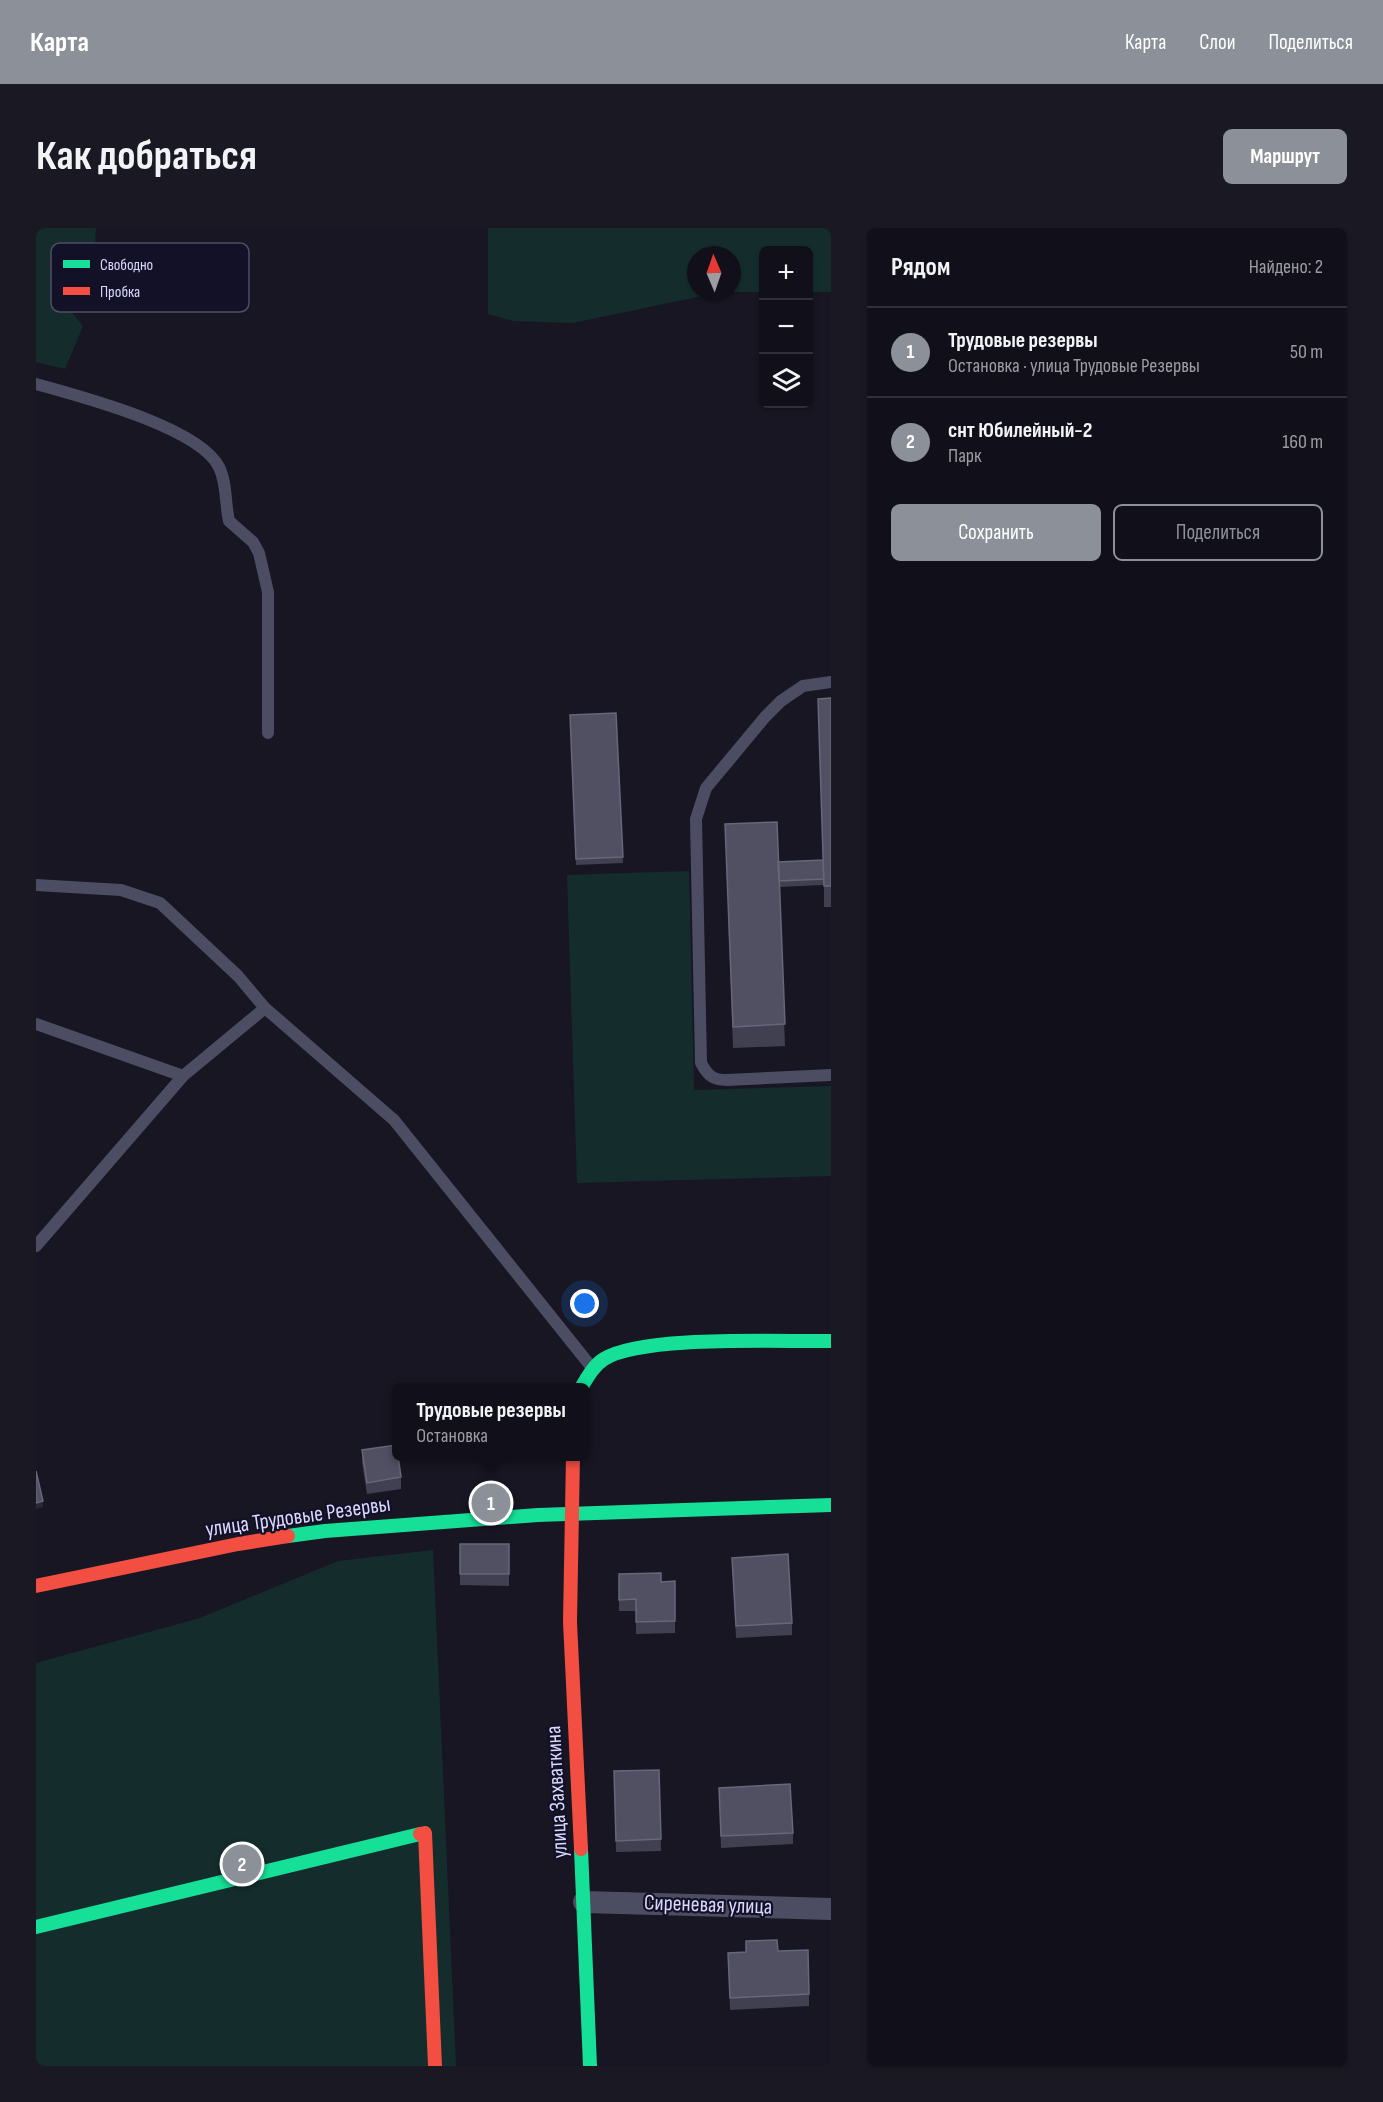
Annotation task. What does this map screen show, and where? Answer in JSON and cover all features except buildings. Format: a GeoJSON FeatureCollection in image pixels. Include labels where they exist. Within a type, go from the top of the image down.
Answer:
{"type":"FeatureCollection","features":[{"type":"Feature","properties":{"kind":"street"},"geometry":{"type":"LineString","coordinates":[[584,1383],[593,1369],[604,1359],[650,1345],[831,1341]]}},
{"type":"Feature","properties":{"kind":"street"},"geometry":{"type":"LineString","coordinates":[[569,1516],[573,1461]]}},
{"type":"Feature","properties":{"kind":"street","name":"улица Трудовые Резервы"},"geometry":{"type":"LineString","coordinates":[[36,1586],[238,1544],[325,1531],[538,1515],[569,1516],[831,1505]]}},
{"type":"Feature","properties":{"kind":"street","name":"улица Захваткина"},"geometry":{"type":"LineString","coordinates":[[569,1516],[572,1699],[584,1902],[590,2066]]}},
{"type":"Feature","properties":{"kind":"street"},"geometry":{"type":"LineString","coordinates":[[36,1927],[425,1833],[435,2066]]}},
{"type":"Feature","properties":{"kind":"street","name":"Сиреневая улица"},"geometry":{"type":"LineString","coordinates":[[584,1902],[831,1909]]}},
{"type":"Feature","properties":{"kind":"lane"},"geometry":{"type":"LineString","coordinates":[[36,384],[125,411],[198,444],[213,456],[224,482],[229,521],[253,542],[266,576],[268,733]]}},
{"type":"Feature","properties":{"kind":"lane"},"geometry":{"type":"LineString","coordinates":[[831,681],[803,686],[781,701],[765,717],[706,788],[696,819],[701,1063],[707,1075],[716,1080],[727,1080],[831,1075]]}},
{"type":"Feature","properties":{"kind":"lane"},"geometry":{"type":"LineString","coordinates":[[36,885],[121,890],[160,903],[238,976],[265,1008],[394,1120],[593,1369]]}},
{"type":"Feature","properties":{"kind":"lane"},"geometry":{"type":"LineString","coordinates":[[36,1246],[183,1076],[265,1008]]}},
{"type":"Feature","properties":{"kind":"lane"},"geometry":{"type":"LineString","coordinates":[[36,1024],[183,1076]]}},
{"type":"Feature","properties":{"kind":"green space"},"geometry":{"type":"Polygon","coordinates":[[[36,228],[96,228],[95,243],[51,243],[51,312],[72,312],[83,326],[65,369],[36,362],[36,228]]]}},
{"type":"Feature","properties":{"kind":"green space"},"geometry":{"type":"Polygon","coordinates":[[[488,228],[831,228],[831,292],[813,292],[813,246],[759,246],[759,292],[741,292],[741,246],[687,246],[687,299],[573,323],[513,321],[488,314],[488,228]]]}},
{"type":"Feature","properties":{"kind":"green space"},"geometry":{"type":"Polygon","coordinates":[[[689,871],[694,1090],[831,1086],[831,1176],[577,1183],[567,875],[689,871]]]}},
{"type":"Feature","properties":{"kind":"green space"},"geometry":{"type":"Polygon","coordinates":[[[433,1550],[456,2066],[36,2066],[36,1663],[200,1618],[338,1561],[433,1550]]]}},
{"type":"Feature","properties":{"kind":"traffic: fast"},"geometry":{"type":"LineString","coordinates":[[584,1383],[593,1369],[604,1359],[623,1351],[649,1346],[713,1341],[831,1341]]}},
{"type":"Feature","properties":{"kind":"traffic: fast"},"geometry":{"type":"LineString","coordinates":[[288,1536],[325,1531],[538,1515],[831,1505]]}},
{"type":"Feature","properties":{"kind":"traffic: fast"},"geometry":{"type":"LineString","coordinates":[[36,1927],[420,1834]]}},
{"type":"Feature","properties":{"kind":"traffic: fast"},"geometry":{"type":"LineString","coordinates":[[581,1849],[590,2066]]}},
{"type":"Feature","properties":{"kind":"traffic: jam"},"geometry":{"type":"LineString","coordinates":[[573,1461],[570,1622],[581,1849]]}},
{"type":"Feature","properties":{"kind":"traffic: jam"},"geometry":{"type":"LineString","coordinates":[[36,1586],[238,1544],[288,1536]]}},
{"type":"Feature","properties":{"kind":"traffic: jam"},"geometry":{"type":"LineString","coordinates":[[420,1834],[425,1833],[435,2066]]}},
{"type":"Feature","properties":{"kind":"place","name":"Трудовые резервы"},"geometry":{"type":"Point","coordinates":[491,1503]}},
{"type":"Feature","properties":{"kind":"place","name":"снт Юбилейный-2"},"geometry":{"type":"Point","coordinates":[242,1864]}}]}
